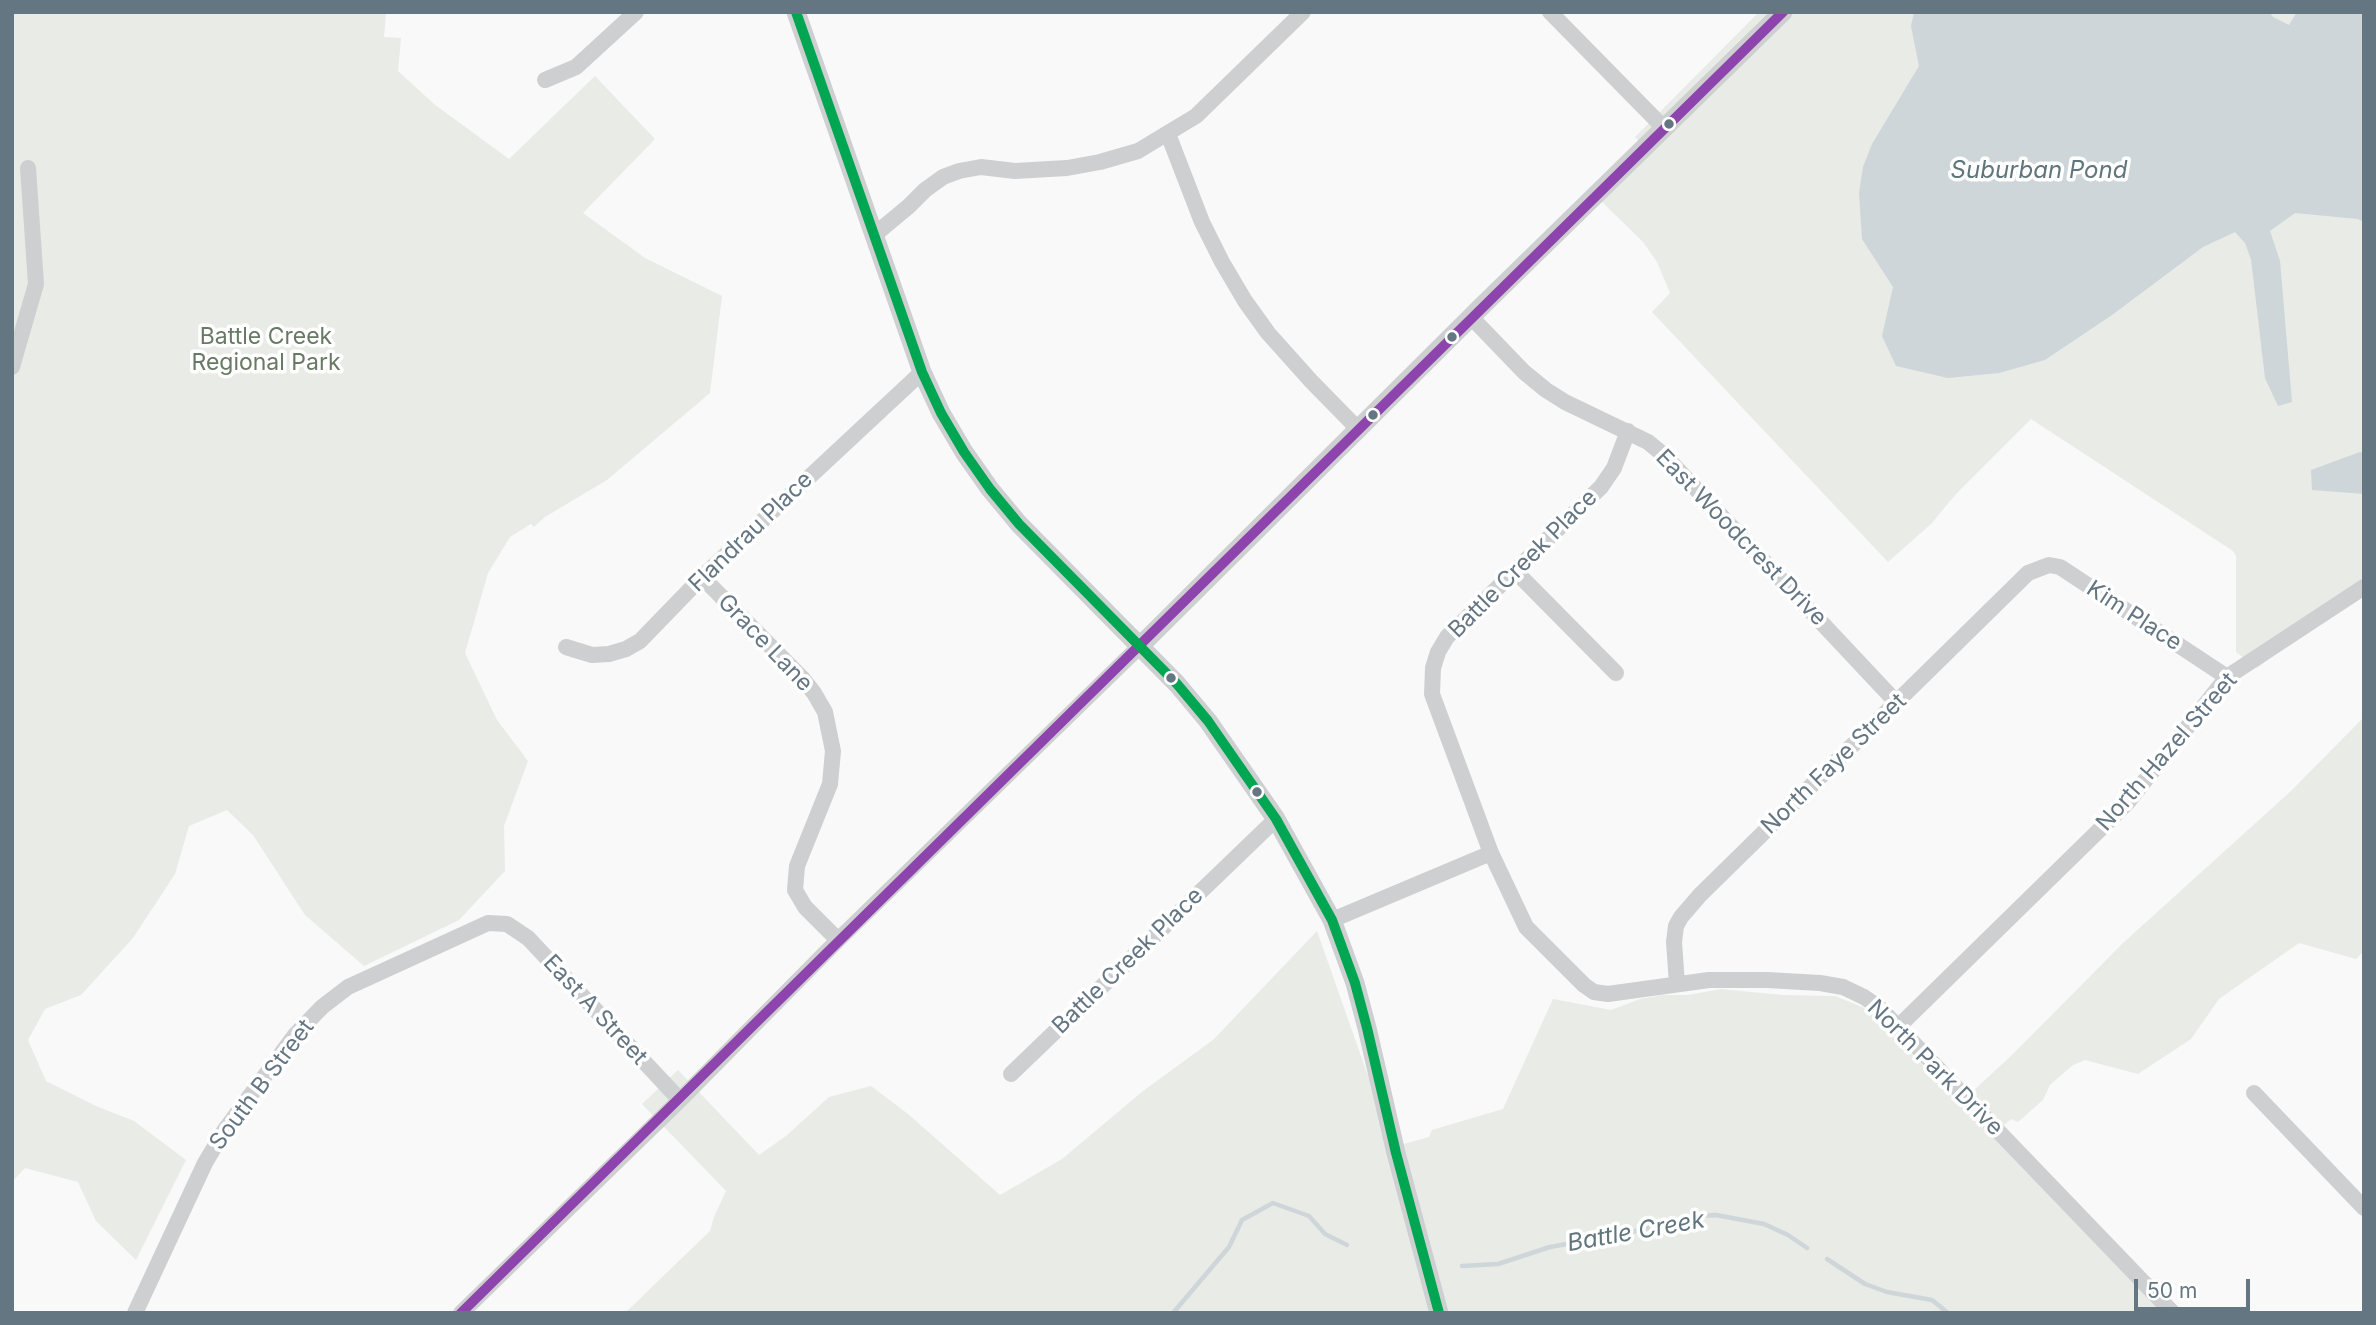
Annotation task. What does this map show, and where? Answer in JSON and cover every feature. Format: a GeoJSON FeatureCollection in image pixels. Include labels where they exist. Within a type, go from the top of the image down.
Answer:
{"type":"FeatureCollection","features":[{"type":"Feature","properties":{"kind":"street"},"geometry":{"type":"LineString","coordinates":[[545,80],[576,67],[636,12]]}},
{"type":"Feature","properties":{"kind":"street"},"geometry":{"type":"LineString","coordinates":[[796,12],[922,373],[964,452],[1019,524],[1177,684],[1208,721],[1276,819],[1332,920],[1355,983],[1396,1153],[1439,1313]]}},
{"type":"Feature","properties":{"kind":"street"},"geometry":{"type":"LineString","coordinates":[[873,236],[925,190],[943,177],[959,171],[981,167],[1014,171],[1067,168],[1138,151],[1196,116],[1303,12]]}},
{"type":"Feature","properties":{"kind":"street"},"geometry":{"type":"LineString","coordinates":[[1550,12],[1664,128]]}},
{"type":"Feature","properties":{"kind":"street"},"geometry":{"type":"LineString","coordinates":[[461,1313],[1783,12]]}},
{"type":"Feature","properties":{"kind":"street"},"geometry":{"type":"LineString","coordinates":[[1168,134],[1202,222],[1245,301],[1268,333],[1298,367],[1358,429]]}},
{"type":"Feature","properties":{"kind":"street"},"geometry":{"type":"LineString","coordinates":[[12,367],[36,284],[28,168]]}},
{"type":"Feature","properties":{"kind":"street","name":"East Woodcrest Drive"},"geometry":{"type":"LineString","coordinates":[[1471,317],[1524,372],[1546,390],[1648,442],[1665,456],[1896,703]]}},
{"type":"Feature","properties":{"kind":"street","name":"Flandrau Place"},"geometry":{"type":"LineString","coordinates":[[566,647],[593,655],[609,654],[626,649],[646,637],[702,577],[922,373]]}},
{"type":"Feature","properties":{"kind":"street","name":"Battle Creek Place"},"geometry":{"type":"LineString","coordinates":[[1491,852],[1433,694],[1433,668],[1438,652],[1447,637],[1601,487],[1614,468],[1628,431]]}},
{"type":"Feature","properties":{"kind":"street","name":"Kim Place"},"geometry":{"type":"LineString","coordinates":[[2038,568],[2049,565],[2060,568],[2227,677]]}},
{"type":"Feature","properties":{"kind":"street","name":"North Faye Street"},"geometry":{"type":"LineString","coordinates":[[1677,984],[1674,942],[1676,926],[1700,895],[2028,573],[2038,568]]}},
{"type":"Feature","properties":{"kind":"street"},"geometry":{"type":"LineString","coordinates":[[1515,571],[1616,673]]}},
{"type":"Feature","properties":{"kind":"street","name":"Grace Lane"},"geometry":{"type":"LineString","coordinates":[[702,577],[803,679],[825,712],[834,751],[832,776],[827,796],[797,866],[795,890],[805,907],[838,940]]}},
{"type":"Feature","properties":{"kind":"street","name":"North Hazel Street"},"geometry":{"type":"LineString","coordinates":[[1898,1027],[2128,802],[2227,677],[2364,587]]}},
{"type":"Feature","properties":{"kind":"street","name":"Battle Creek Place"},"geometry":{"type":"LineString","coordinates":[[1011,1074],[1276,819]]}},
{"type":"Feature","properties":{"kind":"street"},"geometry":{"type":"LineString","coordinates":[[1332,920],[1491,852]]}},
{"type":"Feature","properties":{"kind":"street","name":"North Park Drive"},"geometry":{"type":"LineString","coordinates":[[1491,852],[1525,927],[1594,992],[1608,994],[1709,980],[1766,979],[1843,987],[1864,997],[1880,1008],[2173,1313]]}},
{"type":"Feature","properties":{"kind":"street","name":"South B Street"},"geometry":{"type":"LineString","coordinates":[[135,1313],[205,1163],[224,1131],[295,1035],[321,1007],[348,987],[488,923],[507,924]]}},
{"type":"Feature","properties":{"kind":"street","name":"East A Street"},"geometry":{"type":"LineString","coordinates":[[507,924],[528,938],[680,1100]]}},
{"type":"Feature","properties":{"kind":"street"},"geometry":{"type":"LineString","coordinates":[[2254,1093],[2364,1208]]}},
{"type":"Feature","properties":{"kind":"green space","name":"Battle Creek Regional Park"},"geometry":{"type":"Polygon","coordinates":[[[12,12],[386,12],[384,37],[401,38],[398,71],[434,104],[509,159],[595,76],[655,139],[583,213],[645,258],[722,296],[710,393],[607,480],[545,517],[534,527],[531,524],[510,537],[488,573],[465,653],[497,720],[528,761],[504,826],[505,871],[459,920],[364,966],[305,915],[253,835],[227,810],[189,826],[175,874],[133,938],[81,995],[45,1009],[28,1040],[46,1081],[134,1121],[186,1160],[136,1260],[96,1221],[78,1182],[25,1168],[12,1182],[12,12]]]}},
{"type":"Feature","properties":{"kind":"green space"},"geometry":{"type":"Polygon","coordinates":[[[1759,12],[2364,12],[2364,598],[2352,596],[2257,668],[2236,652],[2236,556],[2233,551],[2031,419],[1956,494],[1931,524],[1888,562],[1652,312],[1670,293],[1657,262],[1643,242],[1598,198],[1646,149],[1635,137],[1759,12]]]}},
{"type":"Feature","properties":{"kind":"green space"},"geometry":{"type":"Polygon","coordinates":[[[2364,717],[2364,951],[2356,959],[2299,943],[2219,999],[2191,1039],[2138,1074],[2085,1060],[2073,1065],[2050,1085],[2043,1100],[2018,1122],[2011,1119],[1998,1130],[2173,1313],[625,1313],[710,1231],[726,1191],[642,1104],[678,1070],[759,1155],[786,1136],[829,1097],[871,1086],[908,1114],[1000,1195],[1062,1159],[1143,1091],[1213,1040],[1317,931],[1393,1147],[1429,1137],[1432,1130],[1503,1109],[1553,999],[1611,1010],[1640,999],[1721,989],[1783,995],[1835,996],[1872,1011],[1959,1104],[2013,1054],[2123,943],[2291,791],[2364,717]]]}},
{"type":"Feature","properties":{"kind":"water","name":"Suburban Pond"},"geometry":{"type":"Polygon","coordinates":[[[1914,12],[2269,12],[2289,25],[2297,12],[2364,12],[2364,222],[2358,219],[2295,213],[2270,231],[2280,261],[2292,402],[2278,406],[2265,378],[2251,259],[2245,243],[2235,232],[2203,247],[2112,315],[2045,360],[1999,373],[1948,378],[1896,366],[1882,336],[1893,287],[1862,239],[1859,193],[1863,167],[1872,144],[1919,66],[1911,26],[1914,12]]]}},
{"type":"Feature","properties":{"kind":"water"},"geometry":{"type":"Polygon","coordinates":[[[2360,452],[2364,453],[2364,494],[2312,490],[2311,470],[2360,452]]]}},
{"type":"Feature","properties":{"kind":"waterway","name":"Battle Creek"},"geometry":{"type":"LineString","coordinates":[[1173,1313],[1229,1247],[1242,1220],[1273,1203],[1309,1216],[1325,1234],[1347,1245]]}},
{"type":"Feature","properties":{"kind":"waterway","name":"Battle Creek"},"geometry":{"type":"LineString","coordinates":[[1462,1266],[1498,1264],[1550,1247],[1699,1216],[1716,1215],[1764,1224],[1807,1248]]}},
{"type":"Feature","properties":{"kind":"waterway","name":"Battle Creek"},"geometry":{"type":"LineString","coordinates":[[1827,1259],[1865,1284],[1887,1292],[1932,1300],[1948,1313]]}},
{"type":"Feature","properties":{"kind":"transit line"},"geometry":{"type":"LineString","coordinates":[[796,12],[922,372],[941,413],[964,452],[1019,524],[1177,684],[1208,721],[1276,819],[1332,920],[1355,983],[1396,1153],[1439,1313]]}},
{"type":"Feature","properties":{"kind":"transit line"},"geometry":{"type":"LineString","coordinates":[[461,1313],[1783,12]]}}]}
